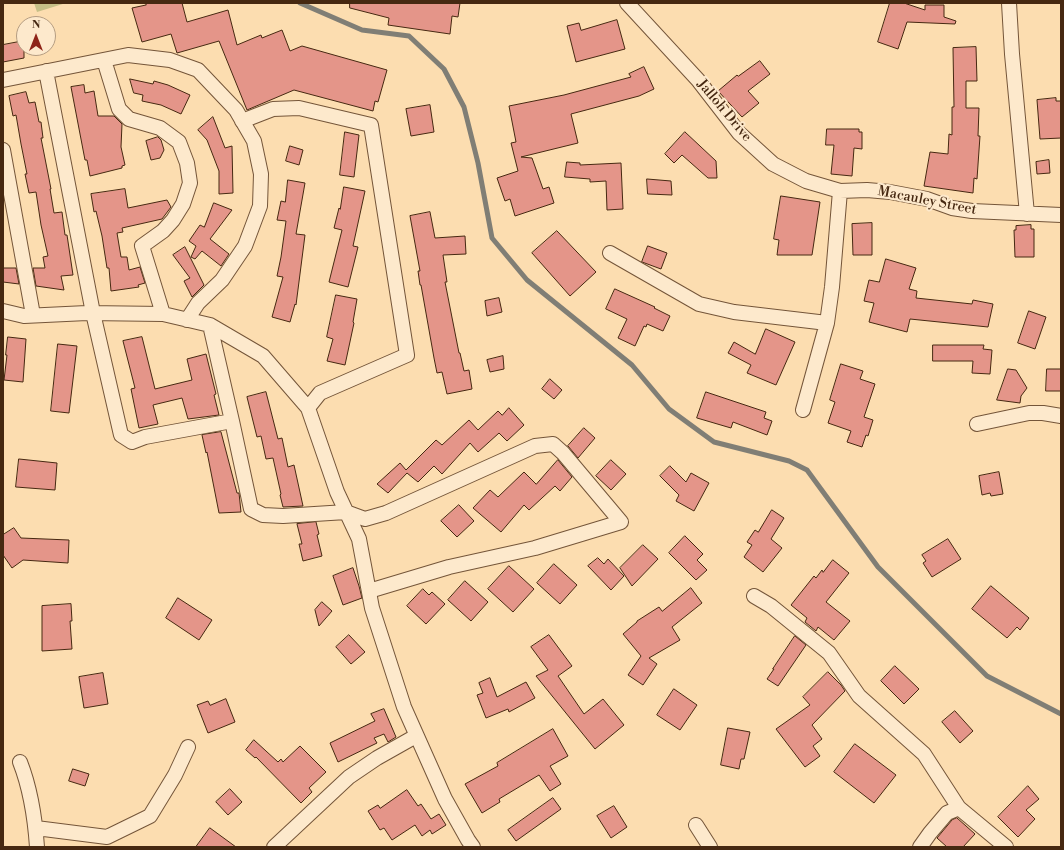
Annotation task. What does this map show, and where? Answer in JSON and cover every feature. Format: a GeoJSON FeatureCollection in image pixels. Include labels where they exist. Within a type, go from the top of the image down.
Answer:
{"type":"FeatureCollection","features":[{"type":"Feature","properties":{"kind":"street","name":"Jalloh Drive"},"geometry":{"type":"LineString","coordinates":[[627,3],[698,80],[739,133],[773,164],[806,181],[840,191]]}},
{"type":"Feature","properties":{"kind":"street"},"geometry":{"type":"LineString","coordinates":[[1009,3],[1012,54],[1027,214]]}},
{"type":"Feature","properties":{"kind":"street"},"geometry":{"type":"LineString","coordinates":[[3,80],[128,55],[170,60],[198,70],[236,110],[254,141],[261,174],[260,206],[246,246],[222,280],[198,303],[187,320]]}},
{"type":"Feature","properties":{"kind":"street"},"geometry":{"type":"LineString","coordinates":[[104,60],[119,109],[129,119],[160,128],[179,142],[187,163],[190,183],[184,204],[173,220],[162,231],[142,246],[162,314]]}},
{"type":"Feature","properties":{"kind":"street"},"geometry":{"type":"LineString","coordinates":[[46,71],[93,313],[121,435],[132,442],[145,437],[232,421]]}},
{"type":"Feature","properties":{"kind":"street"},"geometry":{"type":"LineString","coordinates":[[242,121],[273,109],[299,108],[371,125],[407,355],[320,393],[308,408]]}},
{"type":"Feature","properties":{"kind":"street"},"geometry":{"type":"LineString","coordinates":[[3,150],[33,316]]}},
{"type":"Feature","properties":{"kind":"street","name":"Macauley Street"},"geometry":{"type":"LineString","coordinates":[[840,191],[867,190],[890,192],[927,199],[952,208],[965,210],[1061,215]]}},
{"type":"Feature","properties":{"kind":"street"},"geometry":{"type":"LineString","coordinates":[[803,410],[827,323],[832,287],[840,191]]}},
{"type":"Feature","properties":{"kind":"street"},"geometry":{"type":"LineString","coordinates":[[610,253],[699,304],[734,312],[827,323]]}},
{"type":"Feature","properties":{"kind":"street"},"geometry":{"type":"LineString","coordinates":[[3,311],[24,316],[93,313],[162,314],[210,325],[263,356],[308,408],[337,492],[359,538],[372,608],[404,707],[445,799],[473,847]]}},
{"type":"Feature","properties":{"kind":"street"},"geometry":{"type":"LineString","coordinates":[[210,325],[251,509],[263,515],[283,516],[346,512],[365,519],[386,513],[535,446],[553,444],[621,522],[535,548],[450,567],[369,591]]}},
{"type":"Feature","properties":{"kind":"street"},"geometry":{"type":"LineString","coordinates":[[977,424],[1029,413],[1043,413],[1061,416]]}},
{"type":"Feature","properties":{"kind":"street"},"geometry":{"type":"LineString","coordinates":[[754,596],[771,606],[829,653],[859,696],[924,754],[959,808],[1006,847]]}},
{"type":"Feature","properties":{"kind":"street"},"geometry":{"type":"LineString","coordinates":[[274,847],[349,777],[377,758],[416,736]]}},
{"type":"Feature","properties":{"kind":"street"},"geometry":{"type":"LineString","coordinates":[[36,828],[106,837],[150,816],[175,775],[188,747]]}},
{"type":"Feature","properties":{"kind":"street"},"geometry":{"type":"LineString","coordinates":[[20,762],[26,778],[36,828],[37,847]]}},
{"type":"Feature","properties":{"kind":"street"},"geometry":{"type":"LineString","coordinates":[[920,847],[930,832],[947,813],[959,808]]}},
{"type":"Feature","properties":{"kind":"street"},"geometry":{"type":"LineString","coordinates":[[696,825],[710,847]]}},
{"type":"Feature","properties":{"kind":"shaded area"},"geometry":{"type":"Polygon","coordinates":[[[34,3],[66,3],[37,12],[34,3]]]}},
{"type":"Feature","properties":{"kind":"building"},"geometry":{"type":"Polygon","coordinates":[[[145,3],[182,3],[187,22],[228,10],[237,45],[261,35],[262,38],[282,30],[290,51],[302,46],[387,70],[378,102],[375,101],[373,111],[294,90],[247,110],[219,41],[177,53],[171,34],[142,42],[132,8],[146,5],[145,3]]]}},
{"type":"Feature","properties":{"kind":"building"},"geometry":{"type":"Polygon","coordinates":[[[350,3],[460,3],[458,17],[452,16],[450,34],[388,25],[389,18],[350,8],[350,3]]]}},
{"type":"Feature","properties":{"kind":"building"},"geometry":{"type":"Polygon","coordinates":[[[890,3],[904,3],[925,10],[925,5],[944,5],[944,17],[956,21],[955,24],[907,22],[898,49],[878,42],[890,3]]]}},
{"type":"Feature","properties":{"kind":"building"},"geometry":{"type":"Polygon","coordinates":[[[617,20],[625,49],[576,62],[567,26],[579,23],[581,30],[617,20]]]}},
{"type":"Feature","properties":{"kind":"building"},"geometry":{"type":"Polygon","coordinates":[[[16,43],[16,56],[24,56],[24,58],[3,62],[3,45],[16,43]]]}},
{"type":"Feature","properties":{"kind":"building"},"geometry":{"type":"Polygon","coordinates":[[[976,47],[977,81],[966,81],[966,108],[979,108],[978,136],[980,136],[977,179],[974,178],[973,193],[924,186],[930,152],[948,154],[949,134],[952,135],[952,107],[954,107],[953,48],[976,47]]]}},
{"type":"Feature","properties":{"kind":"building"},"geometry":{"type":"Polygon","coordinates":[[[760,61],[770,74],[748,91],[759,103],[742,117],[718,91],[737,75],[738,76],[760,61]]]}},
{"type":"Feature","properties":{"kind":"building"},"geometry":{"type":"Polygon","coordinates":[[[644,67],[654,89],[639,96],[571,114],[578,143],[521,157],[532,158],[543,189],[549,187],[554,203],[515,216],[510,199],[505,201],[497,178],[518,171],[511,143],[516,142],[509,106],[564,95],[631,77],[629,74],[644,67]]]}},
{"type":"Feature","properties":{"kind":"building"},"geometry":{"type":"Polygon","coordinates":[[[130,79],[153,84],[154,81],[168,85],[190,95],[181,114],[161,105],[142,101],[143,95],[134,93],[130,79]]]}},
{"type":"Feature","properties":{"kind":"building"},"geometry":{"type":"Polygon","coordinates":[[[84,85],[85,93],[94,91],[98,116],[114,116],[122,124],[121,147],[125,165],[122,166],[122,168],[90,176],[87,160],[85,160],[71,87],[84,85]]]}},
{"type":"Feature","properties":{"kind":"building"},"geometry":{"type":"Polygon","coordinates":[[[26,92],[29,103],[35,102],[39,122],[41,122],[43,138],[41,138],[54,213],[62,212],[65,235],[67,235],[73,275],[61,276],[64,290],[36,286],[33,268],[45,268],[43,257],[48,256],[36,192],[29,193],[16,115],[13,116],[9,96],[26,92]]]}},
{"type":"Feature","properties":{"kind":"building"},"geometry":{"type":"Polygon","coordinates":[[[1056,98],[1056,101],[1061,101],[1061,138],[1040,139],[1037,100],[1056,98]]]}},
{"type":"Feature","properties":{"kind":"building"},"geometry":{"type":"Polygon","coordinates":[[[430,105],[434,132],[411,136],[406,109],[430,105]]]}},
{"type":"Feature","properties":{"kind":"building"},"geometry":{"type":"Polygon","coordinates":[[[213,117],[225,148],[232,146],[233,193],[219,194],[219,171],[207,140],[198,130],[213,117]]]}},
{"type":"Feature","properties":{"kind":"building"},"geometry":{"type":"Polygon","coordinates":[[[827,129],[859,129],[859,132],[862,132],[862,149],[854,148],[852,176],[831,174],[834,145],[826,145],[827,129]]]}},
{"type":"Feature","properties":{"kind":"building"},"geometry":{"type":"Polygon","coordinates":[[[345,132],[359,135],[354,177],[340,175],[345,132]]]}},
{"type":"Feature","properties":{"kind":"building"},"geometry":{"type":"Polygon","coordinates":[[[685,132],[716,161],[717,178],[708,178],[682,155],[674,163],[665,154],[685,132]]]}},
{"type":"Feature","properties":{"kind":"building"},"geometry":{"type":"Polygon","coordinates":[[[158,137],[161,140],[164,150],[160,158],[151,160],[146,141],[158,137]]]}},
{"type":"Feature","properties":{"kind":"building"},"geometry":{"type":"Polygon","coordinates":[[[290,146],[303,150],[299,165],[286,161],[290,146]]]}},
{"type":"Feature","properties":{"kind":"building"},"geometry":{"type":"Polygon","coordinates":[[[1049,160],[1050,173],[1037,174],[1036,162],[1049,160]]]}},
{"type":"Feature","properties":{"kind":"building"},"geometry":{"type":"Polygon","coordinates":[[[567,162],[580,163],[580,165],[621,163],[623,209],[607,210],[606,181],[590,182],[590,179],[565,177],[567,162]]]}},
{"type":"Feature","properties":{"kind":"building"},"geometry":{"type":"Polygon","coordinates":[[[647,179],[671,181],[672,195],[648,194],[647,179]]]}},
{"type":"Feature","properties":{"kind":"building"},"geometry":{"type":"Polygon","coordinates":[[[288,180],[305,183],[296,234],[305,235],[296,305],[295,304],[290,322],[272,317],[283,277],[277,276],[286,221],[277,220],[281,201],[285,202],[288,180]]]}},
{"type":"Feature","properties":{"kind":"building"},"geometry":{"type":"Polygon","coordinates":[[[344,187],[365,191],[353,246],[358,247],[348,287],[329,282],[342,230],[334,228],[339,208],[340,209],[344,187]]]}},
{"type":"Feature","properties":{"kind":"building"},"geometry":{"type":"Polygon","coordinates":[[[125,189],[128,208],[167,200],[171,207],[162,219],[122,228],[123,232],[117,233],[121,257],[127,257],[129,270],[140,267],[145,283],[138,285],[139,287],[111,291],[109,268],[107,268],[102,236],[96,211],[94,212],[91,194],[125,189]]]}},
{"type":"Feature","properties":{"kind":"building"},"geometry":{"type":"Polygon","coordinates":[[[781,196],[820,202],[812,255],[777,255],[779,240],[774,239],[781,196]]]}},
{"type":"Feature","properties":{"kind":"building"},"geometry":{"type":"Polygon","coordinates":[[[214,203],[232,210],[210,239],[229,254],[221,266],[202,251],[195,259],[191,257],[196,246],[189,241],[200,225],[204,227],[214,203]]]}},
{"type":"Feature","properties":{"kind":"building"},"geometry":{"type":"Polygon","coordinates":[[[430,212],[435,238],[465,236],[466,254],[443,255],[447,282],[445,282],[459,353],[464,371],[469,370],[472,389],[447,394],[442,372],[437,373],[420,285],[418,271],[420,271],[410,216],[430,212]]]}},
{"type":"Feature","properties":{"kind":"building"},"geometry":{"type":"Polygon","coordinates":[[[872,223],[872,255],[853,255],[852,224],[872,223]]]}},
{"type":"Feature","properties":{"kind":"building"},"geometry":{"type":"Polygon","coordinates":[[[1031,225],[1031,229],[1034,229],[1034,257],[1015,257],[1014,230],[1016,230],[1016,226],[1031,225]]]}},
{"type":"Feature","properties":{"kind":"building"},"geometry":{"type":"Polygon","coordinates":[[[557,231],[596,272],[570,296],[532,253],[557,231]]]}},
{"type":"Feature","properties":{"kind":"building"},"geometry":{"type":"Polygon","coordinates":[[[648,246],[667,253],[661,269],[642,262],[648,246]]]}},
{"type":"Feature","properties":{"kind":"building"},"geometry":{"type":"Polygon","coordinates":[[[185,247],[204,285],[192,297],[184,281],[190,278],[173,255],[185,247]]]}},
{"type":"Feature","properties":{"kind":"building"},"geometry":{"type":"Polygon","coordinates":[[[886,259],[916,268],[909,289],[917,291],[916,298],[972,304],[973,300],[993,304],[988,327],[910,319],[907,332],[869,322],[874,303],[864,301],[869,280],[879,282],[886,259]]]}},
{"type":"Feature","properties":{"kind":"building"},"geometry":{"type":"Polygon","coordinates":[[[3,268],[16,268],[19,284],[3,282],[3,268]]]}},
{"type":"Feature","properties":{"kind":"building"},"geometry":{"type":"Polygon","coordinates":[[[615,289],[655,307],[654,308],[670,316],[663,331],[647,324],[646,327],[644,326],[635,346],[618,338],[627,319],[606,309],[615,289]]]}},
{"type":"Feature","properties":{"kind":"building"},"geometry":{"type":"Polygon","coordinates":[[[336,295],[357,299],[354,323],[345,365],[327,361],[333,339],[327,337],[336,295]]]}},
{"type":"Feature","properties":{"kind":"building"},"geometry":{"type":"Polygon","coordinates":[[[499,298],[502,312],[487,316],[485,301],[499,298]]]}},
{"type":"Feature","properties":{"kind":"building"},"geometry":{"type":"Polygon","coordinates":[[[1029,311],[1046,317],[1035,349],[1018,343],[1029,311]]]}},
{"type":"Feature","properties":{"kind":"building"},"geometry":{"type":"Polygon","coordinates":[[[766,329],[795,342],[776,385],[747,373],[751,365],[728,353],[734,342],[755,354],[766,329]]]}},
{"type":"Feature","properties":{"kind":"building"},"geometry":{"type":"Polygon","coordinates":[[[8,337],[26,339],[23,382],[4,380],[8,337]]]}},
{"type":"Feature","properties":{"kind":"building"},"geometry":{"type":"Polygon","coordinates":[[[142,337],[155,389],[192,380],[187,359],[206,354],[216,394],[214,395],[219,415],[188,419],[182,398],[153,405],[158,424],[139,428],[131,389],[135,388],[123,341],[142,337]]]}},
{"type":"Feature","properties":{"kind":"building"},"geometry":{"type":"Polygon","coordinates":[[[58,344],[77,346],[69,413],[51,411],[58,344]]]}},
{"type":"Feature","properties":{"kind":"building"},"geometry":{"type":"Polygon","coordinates":[[[933,345],[984,345],[983,349],[992,350],[990,374],[972,373],[973,361],[933,361],[933,345]]]}},
{"type":"Feature","properties":{"kind":"building"},"geometry":{"type":"Polygon","coordinates":[[[503,356],[504,369],[490,372],[487,360],[503,356]]]}},
{"type":"Feature","properties":{"kind":"building"},"geometry":{"type":"Polygon","coordinates":[[[841,364],[863,371],[860,379],[875,384],[864,417],[873,420],[868,436],[866,435],[862,447],[847,442],[851,431],[828,423],[835,402],[830,400],[841,364]]]}},
{"type":"Feature","properties":{"kind":"building"},"geometry":{"type":"Polygon","coordinates":[[[1008,369],[1016,370],[1027,388],[1021,396],[1020,403],[997,400],[1008,369]]]}},
{"type":"Feature","properties":{"kind":"building"},"geometry":{"type":"Polygon","coordinates":[[[1047,369],[1061,369],[1061,391],[1046,391],[1047,369]]]}},
{"type":"Feature","properties":{"kind":"building"},"geometry":{"type":"Polygon","coordinates":[[[550,379],[562,390],[554,399],[542,389],[550,379]]]}},
{"type":"Feature","properties":{"kind":"building"},"geometry":{"type":"Polygon","coordinates":[[[266,392],[278,439],[282,438],[288,467],[294,465],[303,506],[283,507],[273,458],[266,459],[261,436],[257,437],[247,397],[266,392]]]}},
{"type":"Feature","properties":{"kind":"building"},"geometry":{"type":"Polygon","coordinates":[[[706,392],[766,412],[764,418],[772,421],[767,435],[733,422],[731,428],[697,418],[706,392]]]}},
{"type":"Feature","properties":{"kind":"building"},"geometry":{"type":"Polygon","coordinates":[[[509,408],[524,425],[507,441],[499,433],[478,452],[470,443],[442,474],[434,466],[418,482],[407,473],[388,493],[377,484],[400,463],[406,470],[436,440],[442,445],[469,420],[478,430],[498,411],[502,415],[509,408]]]}},
{"type":"Feature","properties":{"kind":"building"},"geometry":{"type":"Polygon","coordinates":[[[584,428],[595,438],[578,458],[568,446],[584,428]]]}},
{"type":"Feature","properties":{"kind":"building"},"geometry":{"type":"Polygon","coordinates":[[[221,432],[237,493],[239,493],[241,512],[219,513],[207,452],[206,453],[202,435],[221,432]]]}},
{"type":"Feature","properties":{"kind":"building"},"geometry":{"type":"Polygon","coordinates":[[[19,459],[57,463],[55,490],[16,487],[19,459]]]}},
{"type":"Feature","properties":{"kind":"building"},"geometry":{"type":"Polygon","coordinates":[[[558,460],[572,477],[560,491],[555,486],[529,510],[524,505],[501,532],[473,508],[490,490],[498,497],[524,472],[536,484],[558,460]]]}},
{"type":"Feature","properties":{"kind":"building"},"geometry":{"type":"Polygon","coordinates":[[[611,460],[626,474],[611,490],[596,476],[611,460]]]}},
{"type":"Feature","properties":{"kind":"building"},"geometry":{"type":"Polygon","coordinates":[[[670,466],[686,482],[691,473],[709,483],[694,511],[676,501],[679,495],[660,476],[670,466]]]}},
{"type":"Feature","properties":{"kind":"building"},"geometry":{"type":"Polygon","coordinates":[[[999,472],[1003,494],[991,496],[990,493],[982,495],[979,476],[999,472]]]}},
{"type":"Feature","properties":{"kind":"building"},"geometry":{"type":"Polygon","coordinates":[[[459,505],[474,521],[457,537],[441,521],[459,505]]]}},
{"type":"Feature","properties":{"kind":"building"},"geometry":{"type":"Polygon","coordinates":[[[772,510],[784,518],[771,539],[782,548],[763,572],[744,557],[752,545],[747,542],[755,530],[758,532],[772,510]]]}},
{"type":"Feature","properties":{"kind":"building"},"geometry":{"type":"Polygon","coordinates":[[[316,522],[319,534],[317,535],[322,556],[303,561],[299,544],[302,544],[297,524],[316,522]]]}},
{"type":"Feature","properties":{"kind":"building"},"geometry":{"type":"Polygon","coordinates":[[[14,528],[21,538],[69,540],[68,563],[23,560],[12,568],[3,555],[3,535],[14,528]]]}},
{"type":"Feature","properties":{"kind":"building"},"geometry":{"type":"Polygon","coordinates":[[[685,536],[703,554],[697,560],[707,570],[696,580],[669,553],[685,536]]]}},
{"type":"Feature","properties":{"kind":"building"},"geometry":{"type":"Polygon","coordinates":[[[948,539],[961,559],[932,577],[923,563],[926,561],[922,555],[948,539]]]}},
{"type":"Feature","properties":{"kind":"building"},"geometry":{"type":"Polygon","coordinates":[[[643,545],[658,559],[632,586],[620,568],[643,545]]]}},
{"type":"Feature","properties":{"kind":"building"},"geometry":{"type":"Polygon","coordinates":[[[598,558],[604,564],[608,559],[624,576],[611,590],[588,566],[598,558]]]}},
{"type":"Feature","properties":{"kind":"building"},"geometry":{"type":"Polygon","coordinates":[[[833,560],[849,573],[826,602],[850,621],[834,640],[818,627],[816,631],[805,622],[807,618],[791,605],[814,576],[816,578],[833,560]]]}},
{"type":"Feature","properties":{"kind":"building"},"geometry":{"type":"Polygon","coordinates":[[[554,564],[577,585],[560,604],[537,583],[554,564]]]}},
{"type":"Feature","properties":{"kind":"building"},"geometry":{"type":"Polygon","coordinates":[[[509,566],[534,589],[513,612],[488,589],[509,566]]]}},
{"type":"Feature","properties":{"kind":"building"},"geometry":{"type":"Polygon","coordinates":[[[353,568],[362,598],[343,605],[333,576],[353,568]]]}},
{"type":"Feature","properties":{"kind":"building"},"geometry":{"type":"Polygon","coordinates":[[[465,581],[488,602],[471,621],[448,600],[465,581]]]}},
{"type":"Feature","properties":{"kind":"building"},"geometry":{"type":"Polygon","coordinates":[[[991,586],[1029,618],[1020,630],[1017,627],[1007,638],[972,609],[991,586]]]}},
{"type":"Feature","properties":{"kind":"building"},"geometry":{"type":"Polygon","coordinates":[[[691,588],[702,603],[672,627],[680,640],[649,658],[657,664],[643,685],[628,675],[641,656],[623,634],[637,621],[659,607],[662,611],[691,588]]]}},
{"type":"Feature","properties":{"kind":"building"},"geometry":{"type":"Polygon","coordinates":[[[423,589],[429,595],[432,592],[445,604],[426,624],[407,606],[423,589]]]}},
{"type":"Feature","properties":{"kind":"building"},"geometry":{"type":"Polygon","coordinates":[[[178,598],[212,620],[199,640],[166,618],[178,598]]]}},
{"type":"Feature","properties":{"kind":"building"},"geometry":{"type":"Polygon","coordinates":[[[322,602],[332,611],[319,626],[315,610],[322,602]]]}},
{"type":"Feature","properties":{"kind":"building"},"geometry":{"type":"Polygon","coordinates":[[[71,604],[72,621],[70,621],[72,649],[42,651],[42,606],[71,604]]]}},
{"type":"Feature","properties":{"kind":"building"},"geometry":{"type":"Polygon","coordinates":[[[349,635],[365,652],[351,664],[336,647],[349,635]]]}},
{"type":"Feature","properties":{"kind":"building"},"geometry":{"type":"Polygon","coordinates":[[[549,635],[572,666],[558,676],[584,714],[603,699],[624,725],[595,749],[536,676],[548,670],[531,647],[549,635]]]}},
{"type":"Feature","properties":{"kind":"building"},"geometry":{"type":"Polygon","coordinates":[[[795,636],[806,645],[778,686],[767,679],[795,636]]]}},
{"type":"Feature","properties":{"kind":"building"},"geometry":{"type":"Polygon","coordinates":[[[895,666],[919,689],[904,704],[881,681],[895,666]]]}},
{"type":"Feature","properties":{"kind":"building"},"geometry":{"type":"Polygon","coordinates":[[[828,672],[845,691],[812,725],[822,739],[813,746],[820,756],[805,767],[776,729],[810,705],[803,697],[828,672]]]}},
{"type":"Feature","properties":{"kind":"building"},"geometry":{"type":"Polygon","coordinates":[[[103,673],[108,704],[84,708],[79,677],[103,673]]]}},
{"type":"Feature","properties":{"kind":"building"},"geometry":{"type":"Polygon","coordinates":[[[490,678],[497,697],[526,682],[535,698],[509,712],[508,709],[486,718],[477,695],[483,693],[479,683],[490,678]]]}},
{"type":"Feature","properties":{"kind":"building"},"geometry":{"type":"Polygon","coordinates":[[[674,689],[697,705],[680,730],[657,715],[674,689]]]}},
{"type":"Feature","properties":{"kind":"building"},"geometry":{"type":"Polygon","coordinates":[[[226,699],[235,722],[208,733],[197,705],[208,701],[210,705],[226,699]]]}},
{"type":"Feature","properties":{"kind":"building"},"geometry":{"type":"Polygon","coordinates":[[[384,709],[396,737],[388,742],[384,734],[374,738],[377,743],[338,762],[330,743],[375,721],[371,714],[384,709]]]}},
{"type":"Feature","properties":{"kind":"building"},"geometry":{"type":"Polygon","coordinates":[[[955,711],[973,731],[960,743],[942,722],[955,711]]]}},
{"type":"Feature","properties":{"kind":"building"},"geometry":{"type":"Polygon","coordinates":[[[728,728],[750,732],[744,759],[741,759],[739,769],[721,765],[728,728]]]}},
{"type":"Feature","properties":{"kind":"building"},"geometry":{"type":"Polygon","coordinates":[[[553,729],[568,756],[550,766],[561,784],[550,791],[539,775],[499,799],[500,802],[482,813],[465,784],[498,766],[497,763],[553,729]]]}},
{"type":"Feature","properties":{"kind":"building"},"geometry":{"type":"Polygon","coordinates":[[[254,740],[278,762],[281,759],[283,762],[300,746],[326,772],[309,788],[312,792],[301,803],[256,757],[255,758],[246,750],[254,740]]]}},
{"type":"Feature","properties":{"kind":"building"},"geometry":{"type":"Polygon","coordinates":[[[855,744],[896,775],[874,803],[834,772],[855,744]]]}},
{"type":"Feature","properties":{"kind":"building"},"geometry":{"type":"Polygon","coordinates":[[[73,769],[89,774],[85,786],[69,781],[73,769]]]}},
{"type":"Feature","properties":{"kind":"building"},"geometry":{"type":"Polygon","coordinates":[[[1028,786],[1039,799],[1026,810],[1035,819],[1018,837],[998,817],[1028,786]]]}},
{"type":"Feature","properties":{"kind":"building"},"geometry":{"type":"Polygon","coordinates":[[[230,789],[242,802],[228,815],[216,802],[230,789]]]}},
{"type":"Feature","properties":{"kind":"building"},"geometry":{"type":"Polygon","coordinates":[[[407,790],[418,806],[421,804],[431,819],[439,814],[446,825],[432,834],[430,830],[422,836],[415,825],[392,840],[384,828],[380,830],[368,811],[378,805],[380,808],[407,790]]]}},
{"type":"Feature","properties":{"kind":"building"},"geometry":{"type":"Polygon","coordinates":[[[553,798],[561,809],[516,841],[508,830],[553,798]]]}},
{"type":"Feature","properties":{"kind":"building"},"geometry":{"type":"Polygon","coordinates":[[[614,806],[627,827],[611,838],[597,816],[614,806]]]}},
{"type":"Feature","properties":{"kind":"building"},"geometry":{"type":"Polygon","coordinates":[[[957,818],[975,834],[963,847],[947,847],[937,838],[952,820],[957,818]]]}},
{"type":"Feature","properties":{"kind":"building"},"geometry":{"type":"Polygon","coordinates":[[[210,828],[236,847],[196,847],[210,828]]]}},
{"type":"Feature","properties":{"kind":"waterway"},"geometry":{"type":"LineString","coordinates":[[300,3],[362,30],[409,36],[444,69],[464,107],[478,163],[492,238],[527,280],[632,365],[669,409],[714,442],[789,461],[807,470],[878,567],[987,676],[1061,714]]}}]}
